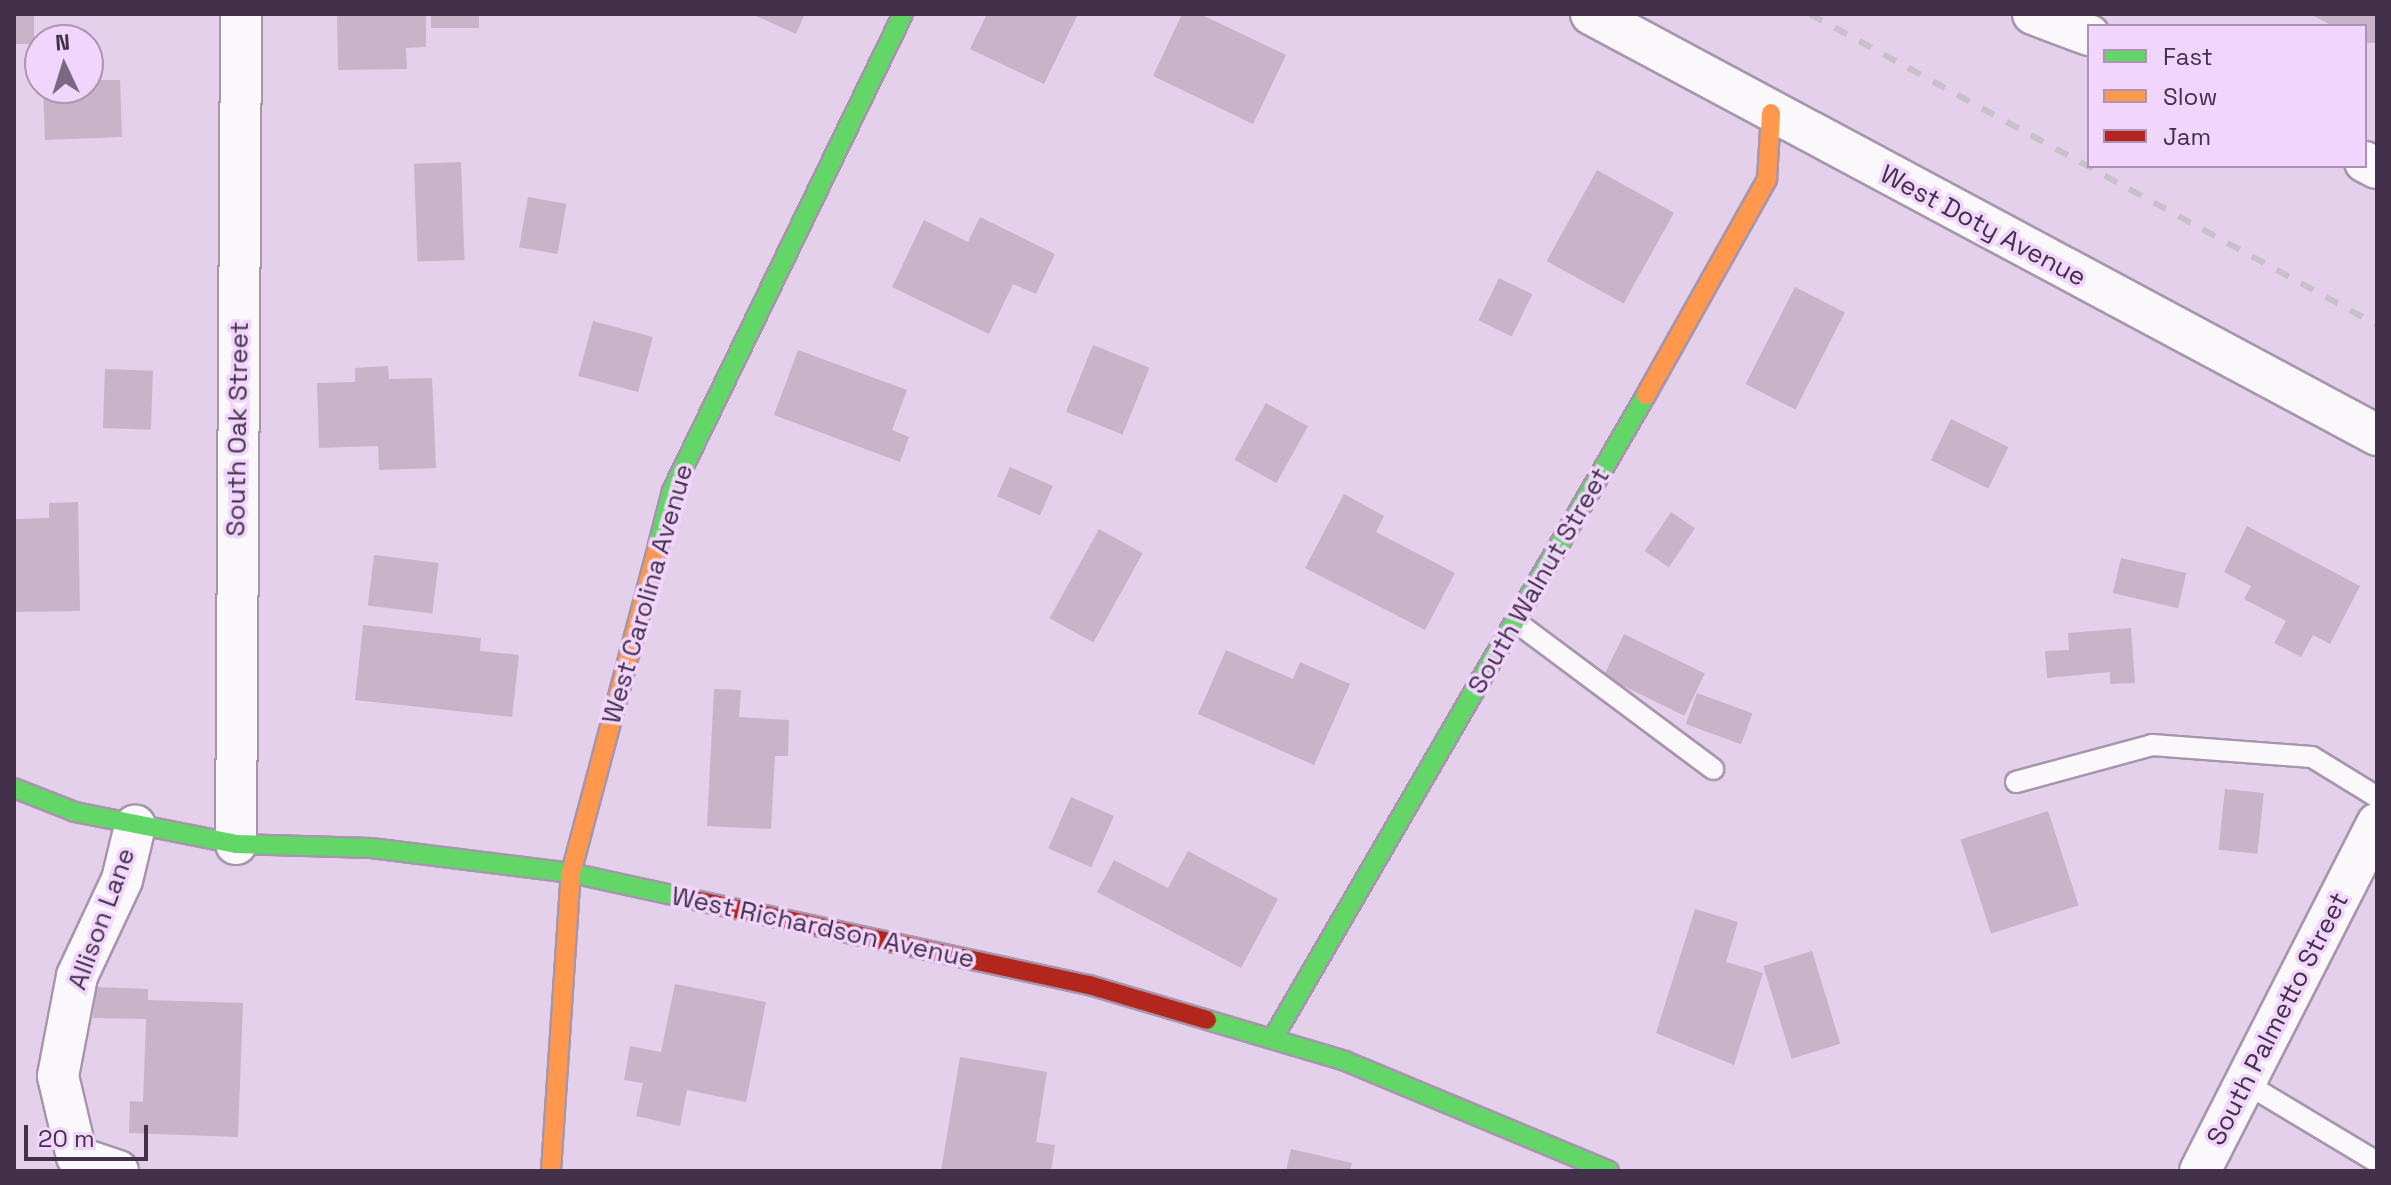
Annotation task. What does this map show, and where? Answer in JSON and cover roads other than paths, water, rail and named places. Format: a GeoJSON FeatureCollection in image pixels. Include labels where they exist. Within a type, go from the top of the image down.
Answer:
{"type":"FeatureCollection","features":[{"type":"Feature","properties":{"kind":"street","name":"South Oak Street"},"geometry":{"type":"LineString","coordinates":[[236,844],[241,14]]}},
{"type":"Feature","properties":{"kind":"street","name":"West Carolina Avenue"},"geometry":{"type":"LineString","coordinates":[[551,1171],[571,873],[672,491],[903,14]]}},
{"type":"Feature","properties":{"kind":"street","name":"West Doty Avenue"},"geometry":{"type":"LineString","coordinates":[[1591,14],[2377,435]]}},
{"type":"Feature","properties":{"kind":"street"},"geometry":{"type":"LineString","coordinates":[[2033,14],[2087,34]]}},
{"type":"Feature","properties":{"kind":"street","name":"South Walnut Street"},"geometry":{"type":"LineString","coordinates":[[1273,1038],[1748,219],[1767,179],[1771,113]]}},
{"type":"Feature","properties":{"kind":"street","name":"West Richardson Avenue"},"geometry":{"type":"LineString","coordinates":[[14,788],[135,826],[236,844],[371,848],[571,873],[1089,985],[1273,1038],[1609,1171]]}},
{"type":"Feature","properties":{"kind":"street","name":"South Palmetto Street"},"geometry":{"type":"LineString","coordinates":[[2200,1171],[2377,824]]}},
{"type":"Feature","properties":{"kind":"street","name":"Allison Lane"},"geometry":{"type":"LineString","coordinates":[[118,1171],[77,1157],[58,1076],[77,976],[122,880],[135,826]]}},
{"type":"Feature","properties":{"kind":"lane"},"geometry":{"type":"LineString","coordinates":[[1516,622],[1713,769]]}},
{"type":"Feature","properties":{"kind":"lane"},"geometry":{"type":"LineString","coordinates":[[2016,782],[2152,745],[2312,757],[2377,797]]}},
{"type":"Feature","properties":{"kind":"lane"},"geometry":{"type":"LineString","coordinates":[[2247,1084],[2377,1162]]}},
{"type":"Feature","properties":{"kind":"railway"},"geometry":{"type":"LineString","coordinates":[[1810,14],[2087,166]]}},
{"type":"Feature","properties":{"kind":"railway"},"geometry":{"type":"LineString","coordinates":[[2091,168],[2377,325]]}}]}
